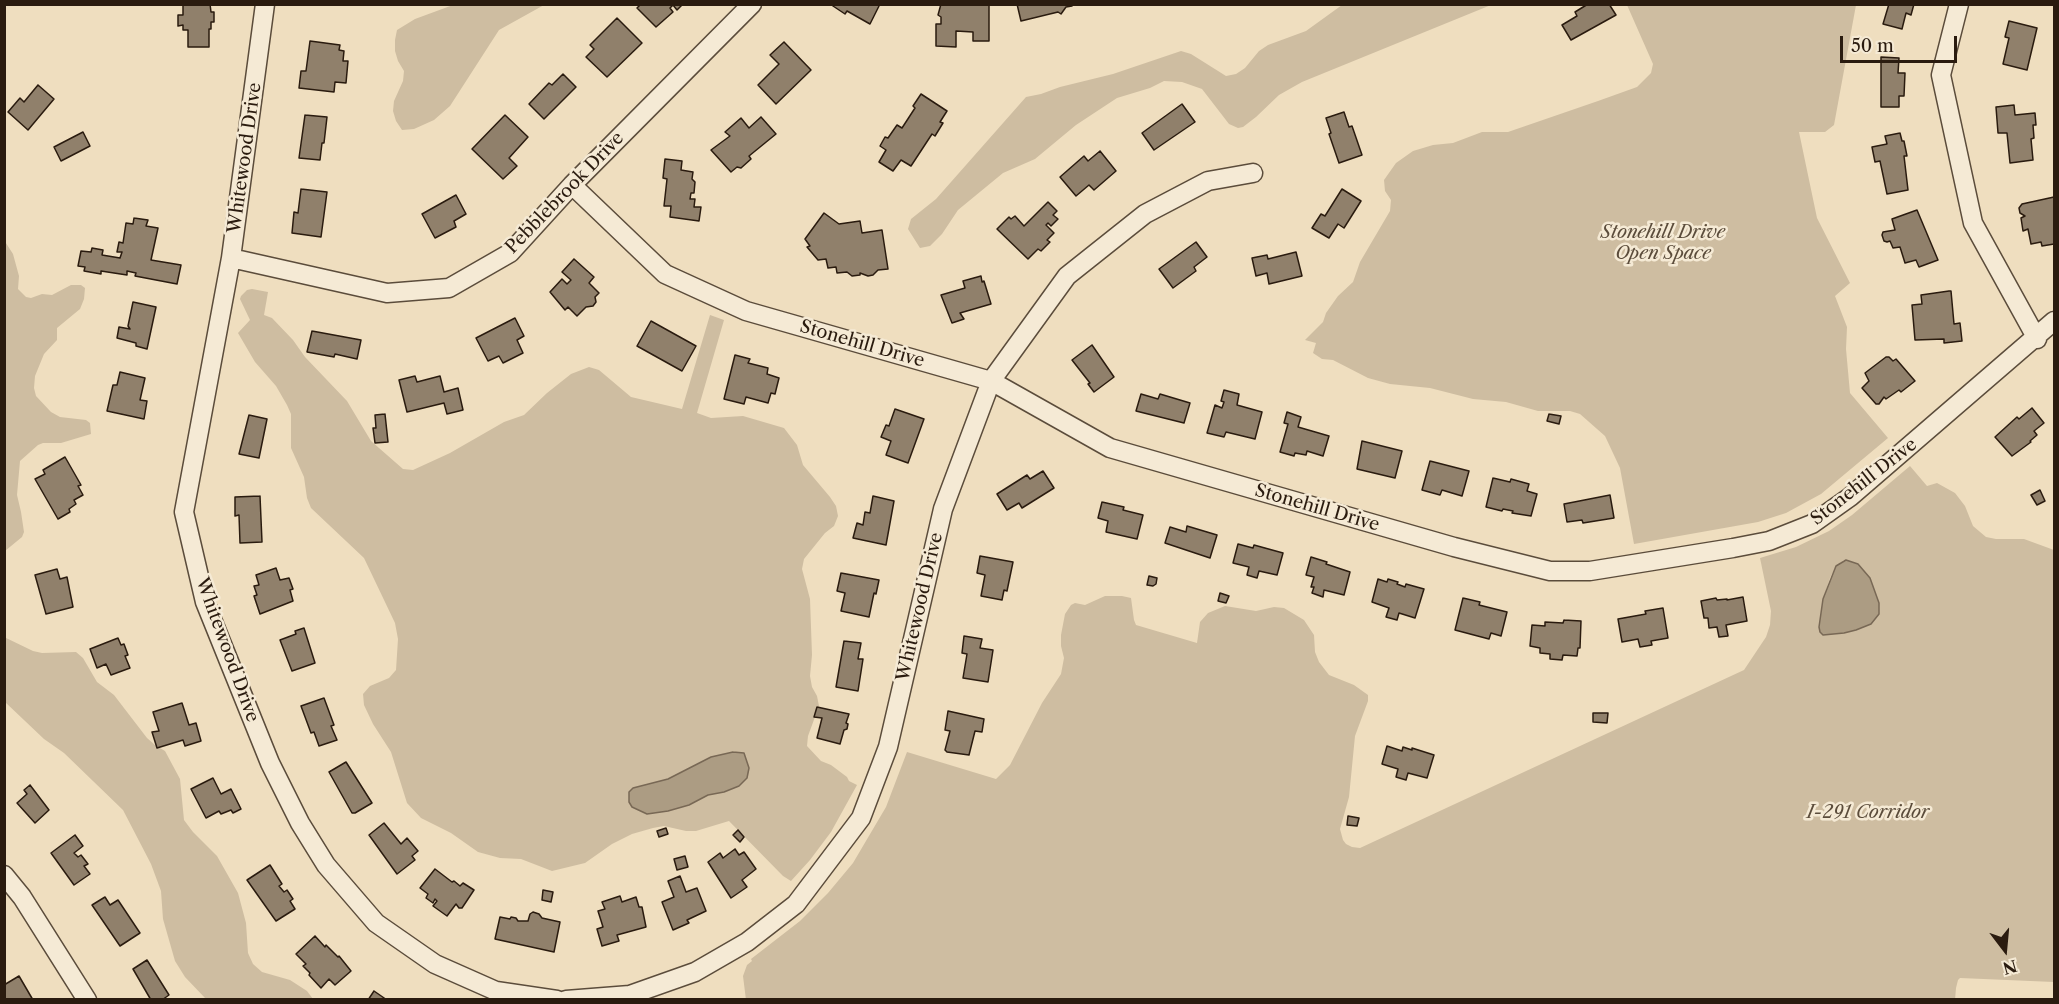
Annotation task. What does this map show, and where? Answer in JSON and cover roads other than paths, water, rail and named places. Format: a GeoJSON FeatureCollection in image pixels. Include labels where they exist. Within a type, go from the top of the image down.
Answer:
{"type":"FeatureCollection","features":[{"type":"Feature","properties":{"kind":"street","name":"Whitewood Drive"},"geometry":{"type":"LineString","coordinates":[[265,4],[231,258],[184,512],[205,602],[270,763],[300,823],[326,865],[376,923],[435,964],[496,991],[557,999]]}},
{"type":"Feature","properties":{"kind":"street","name":"Pebblebrook Drive"},"geometry":{"type":"LineString","coordinates":[[231,258],[387,293],[448,288],[510,253],[572,185],[752,4]]}},
{"type":"Feature","properties":{"kind":"street"},"geometry":{"type":"LineString","coordinates":[[1959,4],[1941,75],[1973,224],[2037,339]]}},
{"type":"Feature","properties":{"kind":"street","name":"Whitewood Drive"},"geometry":{"type":"LineString","coordinates":[[566,999],[630,995],[695,972],[747,942],[796,904],[861,818],[888,747],[943,509],[991,381],[1067,276],[1145,214],[1208,181],[1253,173]]}},
{"type":"Feature","properties":{"kind":"street","name":"Stonehill Drive"},"geometry":{"type":"LineString","coordinates":[[572,185],[665,274],[746,311],[991,381],[1110,448],[1454,547],[1550,571],[1590,571],[1769,541],[1812,525],[1850,497],[2037,339],[2055,321]]}},
{"type":"Feature","properties":{"kind":"street"},"geometry":{"type":"LineString","coordinates":[[4,875],[22,897],[87,999]]}},
{"type":"Feature","properties":{"kind":"park label","name":"Stonehill Drive Open Space"},"geometry":{"type":"Point","coordinates":[1663,243]}},
{"type":"Feature","properties":{"kind":"park label","name":"I-291 Corridor"},"geometry":{"type":"Point","coordinates":[1868,813]}}]}
